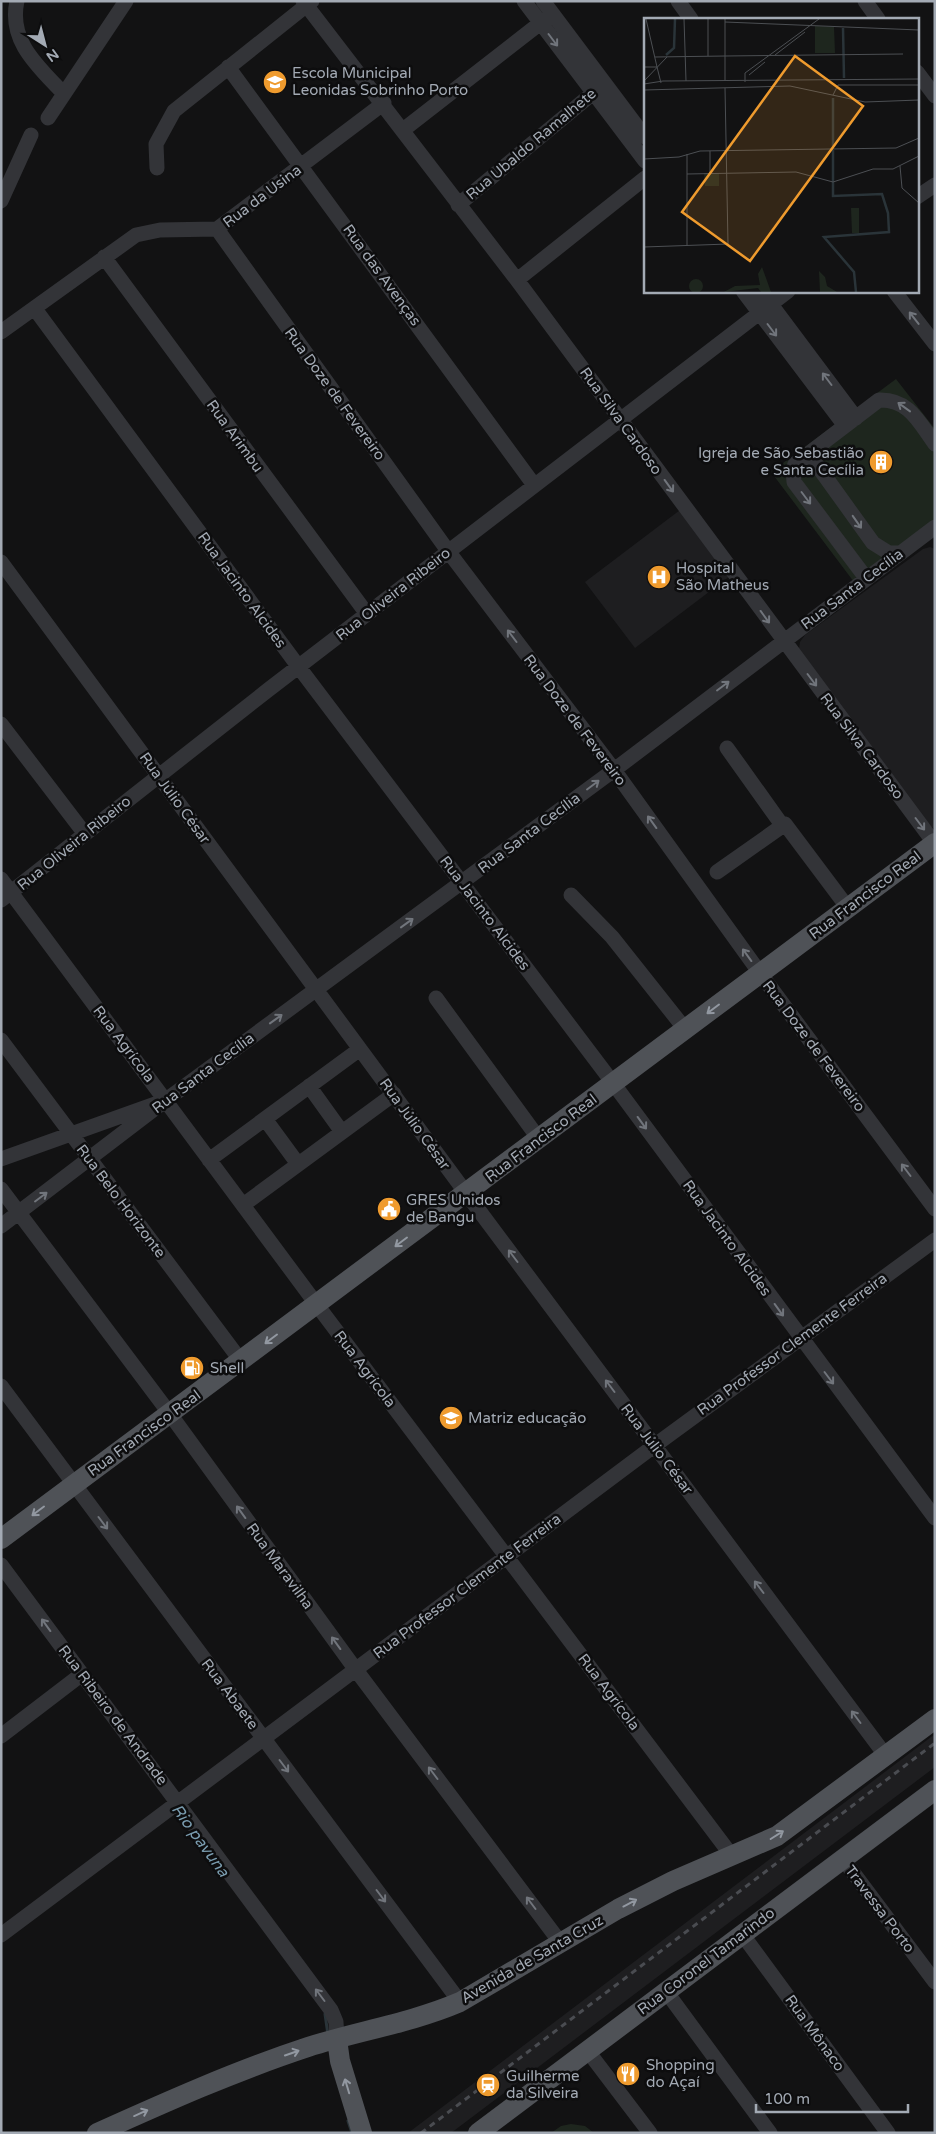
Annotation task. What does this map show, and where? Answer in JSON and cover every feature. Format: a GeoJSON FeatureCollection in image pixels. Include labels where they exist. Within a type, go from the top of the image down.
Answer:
{"type":"FeatureCollection","features":[{"type":"Feature","properties":{"kind":"main road","name":"Rua Francisco Real"},"geometry":{"type":"LineString","coordinates":[[1,1539],[935,843]]}},
{"type":"Feature","properties":{"kind":"main road","name":"Avenida de Santa Cruz"},"geometry":{"type":"LineString","coordinates":[[96,2133],[211,2082],[337,2039],[398,2024],[460,2002],[560,1942],[646,1894],[777,1836],[935,1719]]}},
{"type":"Feature","properties":{"kind":"main road","name":"Rua Coronel Tamarindo"},"geometry":{"type":"LineString","coordinates":[[478,2133],[665,1990],[934,1793]]}},
{"type":"Feature","properties":{"kind":"main road"},"geometry":{"type":"LineString","coordinates":[[337,2039],[340,2061],[362,2133]]}},
{"type":"Feature","properties":{"kind":"street"},"geometry":{"type":"LineString","coordinates":[[17,1],[15,10],[16,32],[25,51],[64,94]]}},
{"type":"Feature","properties":{"kind":"street"},"geometry":{"type":"LineString","coordinates":[[48,118],[126,1]]}},
{"type":"Feature","properties":{"kind":"street"},"geometry":{"type":"LineString","coordinates":[[524,1],[546,18],[598,88],[644,159]]}},
{"type":"Feature","properties":{"kind":"street"},"geometry":{"type":"LineString","coordinates":[[543,1],[546,18]]}},
{"type":"Feature","properties":{"kind":"street"},"geometry":{"type":"LineString","coordinates":[[678,1],[690,18]]}},
{"type":"Feature","properties":{"kind":"street"},"geometry":{"type":"LineString","coordinates":[[865,1],[877,18]]}},
{"type":"Feature","properties":{"kind":"street"},"geometry":{"type":"LineString","coordinates":[[157,168],[156,144],[167,121],[184,102],[307,3]]}},
{"type":"Feature","properties":{"kind":"street","name":"Rua Silva Cardoso"},"geometry":{"type":"LineString","coordinates":[[307,3],[384,103],[458,205],[517,280],[783,641],[935,843]]}},
{"type":"Feature","properties":{"kind":"street"},"geometry":{"type":"LineString","coordinates":[[403,130],[546,18]]}},
{"type":"Feature","properties":{"kind":"street","name":"Rua das Avenças"},"geometry":{"type":"LineString","coordinates":[[228,67],[534,484]]}},
{"type":"Feature","properties":{"kind":"street"},"geometry":{"type":"LineString","coordinates":[[918,73],[935,96]]}},
{"type":"Feature","properties":{"kind":"street"},"geometry":{"type":"LineString","coordinates":[[598,88],[644,136]]}},
{"type":"Feature","properties":{"kind":"street","name":"Rua Ubaldo Ramalhete"},"geometry":{"type":"LineString","coordinates":[[458,205],[598,88]]}},
{"type":"Feature","properties":{"kind":"street","name":"Rua da Usina"},"geometry":{"type":"LineString","coordinates":[[1,332],[35,309],[125,241],[147,231],[217,229],[384,103]]}},
{"type":"Feature","properties":{"kind":"street"},"geometry":{"type":"LineString","coordinates":[[1,201],[31,135]]}},
{"type":"Feature","properties":{"kind":"street"},"geometry":{"type":"LineString","coordinates":[[517,280],[644,179]]}},
{"type":"Feature","properties":{"kind":"street"},"geometry":{"type":"LineString","coordinates":[[918,196],[935,185]]}},
{"type":"Feature","properties":{"kind":"street","name":"Rua Doze de Fevereiro"},"geometry":{"type":"LineString","coordinates":[[217,229],[448,551],[614,770],[760,974],[935,1209]]}},
{"type":"Feature","properties":{"kind":"street","name":"Rua Arimbu"},"geometry":{"type":"LineString","coordinates":[[104,257],[367,614]]}},
{"type":"Feature","properties":{"kind":"street"},"geometry":{"type":"LineString","coordinates":[[744,292],[765,308],[850,422]]}},
{"type":"Feature","properties":{"kind":"street"},"geometry":{"type":"LineString","coordinates":[[761,292],[765,308]]}},
{"type":"Feature","properties":{"kind":"street","name":"Rua Oliveira Ribeiro"},"geometry":{"type":"LineString","coordinates":[[6,896],[298,666],[619,418],[787,292]]}},
{"type":"Feature","properties":{"kind":"street"},"geometry":{"type":"LineString","coordinates":[[895,292],[935,344]]}},
{"type":"Feature","properties":{"kind":"street","name":"Rua Jacinto Alcides"},"geometry":{"type":"LineString","coordinates":[[35,309],[298,666],[613,1083],[800,1339],[935,1518]]}},
{"type":"Feature","properties":{"kind":"street"},"geometry":{"type":"LineString","coordinates":[[866,578],[794,482],[792,470],[795,464],[879,400],[892,400],[910,411],[935,444]]}},
{"type":"Feature","properties":{"kind":"street"},"geometry":{"type":"LineString","coordinates":[[809,454],[873,544],[889,553],[901,553]]}},
{"type":"Feature","properties":{"kind":"street","name":"Rua Santa Cecília"},"geometry":{"type":"LineString","coordinates":[[1,1226],[90,1160],[166,1100],[614,770],[866,578],[933,532]]}},
{"type":"Feature","properties":{"kind":"street","name":"Rua Júlio César"},"geometry":{"type":"LineString","coordinates":[[1,562],[466,1193],[886,1756]]}},
{"type":"Feature","properties":{"kind":"street"},"geometry":{"type":"LineString","coordinates":[[1,724],[85,834]]}},
{"type":"Feature","properties":{"kind":"street"},"geometry":{"type":"LineString","coordinates":[[727,748],[782,825]]}},
{"type":"Feature","properties":{"kind":"street"},"geometry":{"type":"LineString","coordinates":[[717,872],[782,825],[789,826],[848,908]]}},
{"type":"Feature","properties":{"kind":"street","name":"Rua Agrícola"},"geometry":{"type":"LineString","coordinates":[[1,880],[6,896],[166,1100],[316,1305],[732,1856]]}},
{"type":"Feature","properties":{"kind":"street"},"geometry":{"type":"LineString","coordinates":[[571,895],[612,937],[686,1029]]}},
{"type":"Feature","properties":{"kind":"street"},"geometry":{"type":"LineString","coordinates":[[436,998],[539,1139]]}},
{"type":"Feature","properties":{"kind":"street","name":"Rua Belo Horizonte"},"geometry":{"type":"LineString","coordinates":[[1,1040],[241,1361]]}},
{"type":"Feature","properties":{"kind":"street"},"geometry":{"type":"LineString","coordinates":[[210,1160],[360,1049]]}},
{"type":"Feature","properties":{"kind":"street"},"geometry":{"type":"LineString","coordinates":[[309,1086],[342,1132]]}},
{"type":"Feature","properties":{"kind":"street"},"geometry":{"type":"LineString","coordinates":[[243,1205],[394,1094]]}},
{"type":"Feature","properties":{"kind":"street"},"geometry":{"type":"LineString","coordinates":[[1,1159],[166,1100]]}},
{"type":"Feature","properties":{"kind":"street"},"geometry":{"type":"LineString","coordinates":[[264,1119],[298,1164]]}},
{"type":"Feature","properties":{"kind":"street","name":"Rua Maravilha"},"geometry":{"type":"LineString","coordinates":[[1,1189],[170,1414],[356,1670],[560,1942]]}},
{"type":"Feature","properties":{"kind":"street","name":"Rua Professor Clemente Ferreira"},"geometry":{"type":"LineString","coordinates":[[1,1935],[654,1446],[935,1240]]}},
{"type":"Feature","properties":{"kind":"street","name":"Rua Abaete"},"geometry":{"type":"LineString","coordinates":[[1,1386],[460,2002]]}},
{"type":"Feature","properties":{"kind":"street","name":"Rua Ribeiro de Andrade"},"geometry":{"type":"LineString","coordinates":[[1,1565],[174,1804],[331,2010],[336,2022],[337,2039]]}},
{"type":"Feature","properties":{"kind":"street"},"geometry":{"type":"LineString","coordinates":[[1,1736],[80,1676]]}},
{"type":"Feature","properties":{"kind":"street","name":"Travessa Porto"},"geometry":{"type":"LineString","coordinates":[[843,1859],[935,1982]]}},
{"type":"Feature","properties":{"kind":"street","name":"Rua Mônaco"},"geometry":{"type":"LineString","coordinates":[[742,1934],[888,2133]]}},
{"type":"Feature","properties":{"kind":"street"},"geometry":{"type":"LineString","coordinates":[[665,1990],[770,2133]]}},
{"type":"Feature","properties":{"kind":"street"},"geometry":{"type":"LineString","coordinates":[[587,2050],[650,2133]]}},
{"type":"Feature","properties":{"kind":"shaded area"},"geometry":{"type":"Polygon","coordinates":[[[896,379],[935,429],[935,527],[857,586],[771,472],[896,379]]]}},
{"type":"Feature","properties":{"kind":"shaded area","name":"Hospital São Matheus"},"geometry":{"type":"Polygon","coordinates":[[[684,507],[734,573],[635,648],[585,582],[684,507]]]}},
{"type":"Feature","properties":{"kind":"shaded area"},"geometry":{"type":"Polygon","coordinates":[[[930,547],[935,549],[935,828],[930,827],[799,649],[800,642],[805,635],[923,549],[930,547]]]}},
{"type":"Feature","properties":{"kind":"shaded area"},"geometry":{"type":"Polygon","coordinates":[[[935,1734],[935,1767],[451,2133],[408,2133],[935,1734]]]}},
{"type":"Feature","properties":{"kind":"shaded area"},"geometry":{"type":"Polygon","coordinates":[[[571,2124],[585,2126],[594,2133],[551,2133],[561,2126],[571,2124]]]}},
{"type":"Feature","properties":{"kind":"waterway","name":"Rio pavuna"},"geometry":{"type":"LineString","coordinates":[[325,2014],[328,2035]]}},
{"type":"Feature","properties":{"kind":"waterway","name":"Rio pavuna"},"geometry":{"type":"LineString","coordinates":[[348,2121],[352,2133]]}},
{"type":"Feature","properties":{"kind":"railway"},"geometry":{"type":"LineString","coordinates":[[421,2133],[935,1743]]}},
{"type":"Feature","properties":{"kind":"place","name":"Escola Municipal Leonidas Sobrinho Porto"},"geometry":{"type":"Point","coordinates":[275,82]}},
{"type":"Feature","properties":{"kind":"place","name":"Igreja de São Sebastião e Santa Cecília"},"geometry":{"type":"Point","coordinates":[881,462]}},
{"type":"Feature","properties":{"kind":"place","name":"Hospital São Matheus"},"geometry":{"type":"Point","coordinates":[659,577]}},
{"type":"Feature","properties":{"kind":"place","name":"GRES Unidos de Bangu"},"geometry":{"type":"Point","coordinates":[389,1209]}},
{"type":"Feature","properties":{"kind":"place","name":"Shell"},"geometry":{"type":"Point","coordinates":[192,1368]}},
{"type":"Feature","properties":{"kind":"place","name":"Matriz educação"},"geometry":{"type":"Point","coordinates":[451,1418]}},
{"type":"Feature","properties":{"kind":"place","name":"Shopping do Açaí"},"geometry":{"type":"Point","coordinates":[628,2074]}},
{"type":"Feature","properties":{"kind":"place","name":"Guilherme da Silveira"},"geometry":{"type":"Point","coordinates":[488,2085]}}]}
